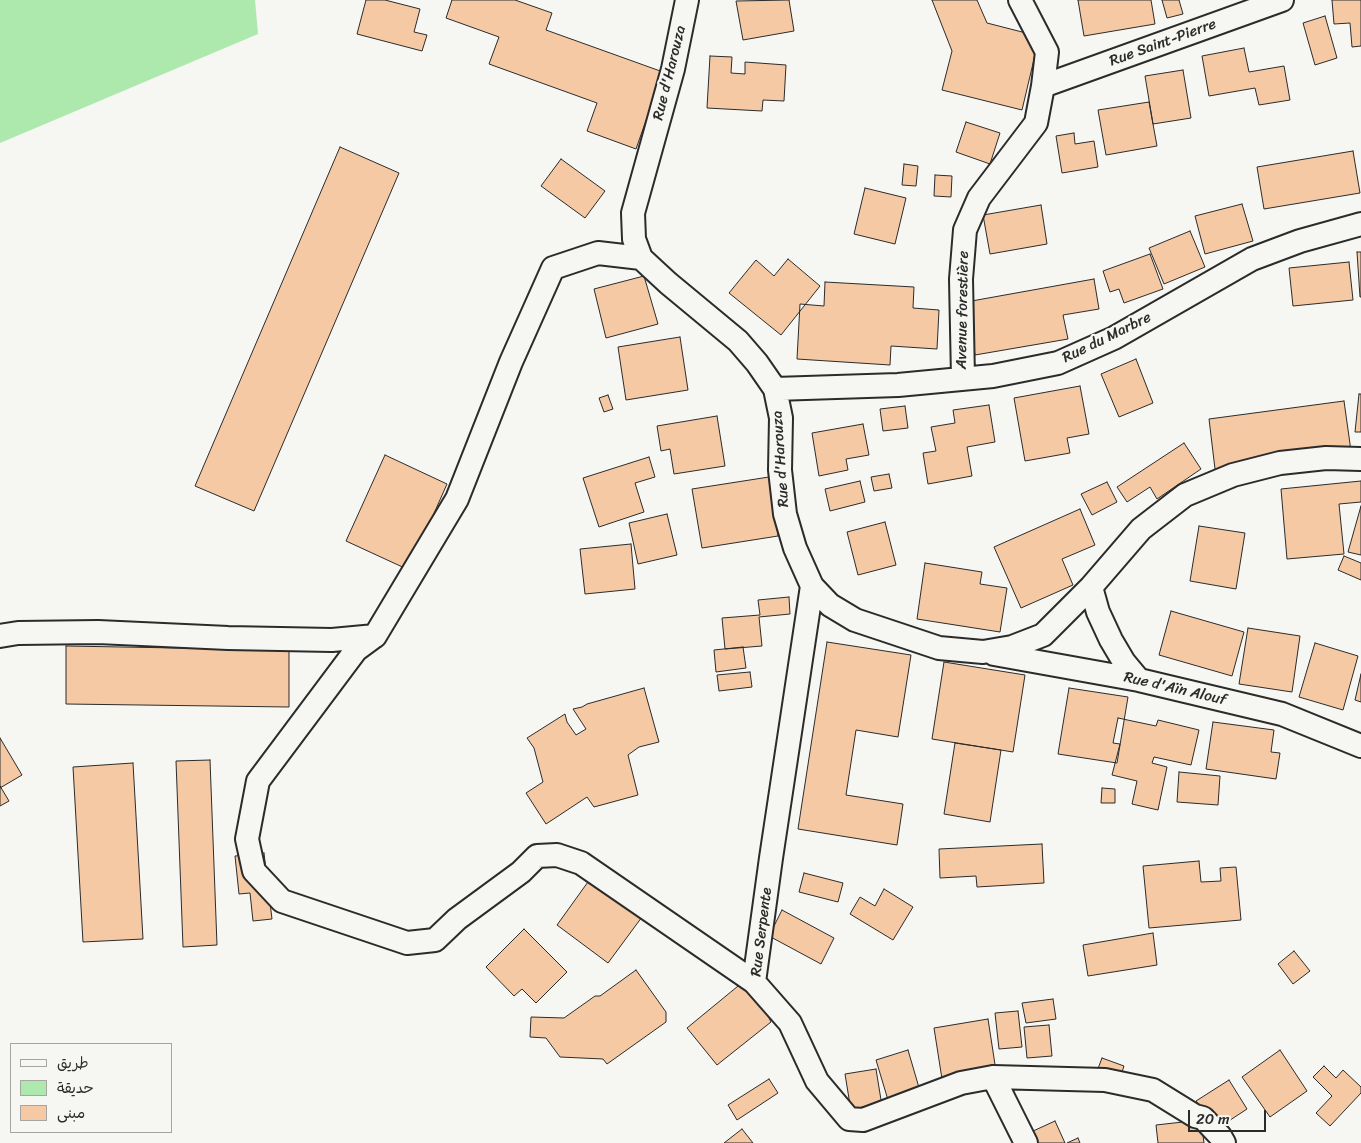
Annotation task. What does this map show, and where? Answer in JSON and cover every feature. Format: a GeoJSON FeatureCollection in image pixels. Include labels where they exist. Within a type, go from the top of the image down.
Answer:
{"type":"FeatureCollection","features":[{"type":"Feature","properties":{"kind":"street","name":"Rue d'Harouza"},"geometry":{"type":"LineString","coordinates":[[687,0],[673,69],[633,213],[634,239],[641,258],[738,341],[757,363],[775,389],[781,418],[780,470],[785,514],[795,548],[812,586],[830,605],[855,620],[939,648],[983,652],[1012,647],[1043,635],[1090,587],[1141,528],[1185,495],[1233,475],[1280,462],[1326,458],[1361,460]]}},
{"type":"Feature","properties":{"kind":"street","name":"Avenue forestière"},"geometry":{"type":"LineString","coordinates":[[962,378],[961,279],[965,230],[979,198],[1036,123],[1043,86],[1047,52],[1020,0]]}},
{"type":"Feature","properties":{"kind":"street","name":"Rue Saint-Pierre"},"geometry":{"type":"LineString","coordinates":[[1043,86],[1282,0]]}},
{"type":"Feature","properties":{"kind":"street","name":"Rue du Marbre"},"geometry":{"type":"LineString","coordinates":[[775,389],[898,385],[993,376],[1058,363],[1114,338],[1252,259],[1300,241],[1361,224]]}},
{"type":"Feature","properties":{"kind":"street"},"geometry":{"type":"LineString","coordinates":[[641,258],[598,253],[553,268],[511,362],[457,499],[375,636],[356,650],[258,781],[247,839],[254,872],[282,901],[407,942],[435,940],[457,919],[521,872],[537,856],[557,855],[581,863],[754,982]]}},
{"type":"Feature","properties":{"kind":"street","name":"Rue Serpente"},"geometry":{"type":"LineString","coordinates":[[812,586],[772,848],[754,982],[790,1023],[817,1080],[849,1119],[863,1120],[961,1083],[993,1077],[1105,1080],[1153,1090],[1195,1116],[1203,1118],[1224,1143]]}},
{"type":"Feature","properties":{"kind":"street"},"geometry":{"type":"LineString","coordinates":[[1090,587],[1098,612],[1111,640],[1124,662],[1138,680]]}},
{"type":"Feature","properties":{"kind":"street"},"geometry":{"type":"LineString","coordinates":[[0,636],[18,633],[98,632],[228,638],[332,640],[375,636]]}},
{"type":"Feature","properties":{"kind":"street","name":"Rue d'Aïn Alouf"},"geometry":{"type":"LineString","coordinates":[[983,652],[1138,680],[1282,714],[1361,746]]}},
{"type":"Feature","properties":{"kind":"street"},"geometry":{"type":"LineString","coordinates":[[993,1077],[1026,1143]]}},
{"type":"Feature","properties":{"kind":"green space"},"geometry":{"type":"Polygon","coordinates":[[[0,0],[255,0],[258,34],[0,143],[0,0]]]}},
{"type":"Feature","properties":{"kind":"building"},"geometry":{"type":"Polygon","coordinates":[[[366,0],[385,0],[420,9],[414,32],[427,35],[422,51],[357,34],[366,0]]]}},
{"type":"Feature","properties":{"kind":"building"},"geometry":{"type":"Polygon","coordinates":[[[452,0],[515,0],[552,13],[546,30],[663,72],[636,149],[587,131],[597,103],[489,64],[499,37],[446,18],[452,0]]]}},
{"type":"Feature","properties":{"kind":"building"},"geometry":{"type":"Polygon","coordinates":[[[789,0],[794,31],[743,40],[736,1],[789,0]]]}},
{"type":"Feature","properties":{"kind":"building"},"geometry":{"type":"Polygon","coordinates":[[[932,0],[977,0],[987,23],[1026,33],[1035,55],[1022,110],[942,90],[952,51],[932,0]]]}},
{"type":"Feature","properties":{"kind":"building"},"geometry":{"type":"Polygon","coordinates":[[[1078,0],[1151,0],[1155,24],[1084,36],[1078,0]]]}},
{"type":"Feature","properties":{"kind":"building"},"geometry":{"type":"Polygon","coordinates":[[[1162,0],[1179,0],[1183,14],[1167,18],[1162,0]]]}},
{"type":"Feature","properties":{"kind":"building"},"geometry":{"type":"Polygon","coordinates":[[[1332,0],[1361,0],[1361,46],[1352,47],[1350,23],[1334,24],[1332,0]]]}},
{"type":"Feature","properties":{"kind":"building"},"geometry":{"type":"Polygon","coordinates":[[[1325,16],[1337,58],[1315,65],[1303,23],[1325,16]]]}},
{"type":"Feature","properties":{"kind":"building"},"geometry":{"type":"Polygon","coordinates":[[[1244,48],[1249,72],[1284,66],[1290,100],[1259,105],[1255,88],[1209,96],[1202,56],[1244,48]]]}},
{"type":"Feature","properties":{"kind":"building"},"geometry":{"type":"Polygon","coordinates":[[[710,56],[732,57],[731,73],[745,74],[745,62],[786,65],[784,101],[763,100],[762,111],[707,108],[710,56]]]}},
{"type":"Feature","properties":{"kind":"building"},"geometry":{"type":"Polygon","coordinates":[[[1183,70],[1191,118],[1153,124],[1145,76],[1183,70]]]}},
{"type":"Feature","properties":{"kind":"building"},"geometry":{"type":"Polygon","coordinates":[[[1149,102],[1157,146],[1106,155],[1098,110],[1149,102]]]}},
{"type":"Feature","properties":{"kind":"building"},"geometry":{"type":"Polygon","coordinates":[[[966,122],[1000,133],[990,164],[956,152],[966,122]]]}},
{"type":"Feature","properties":{"kind":"building"},"geometry":{"type":"Polygon","coordinates":[[[1074,133],[1075,144],[1094,141],[1098,167],[1062,173],[1056,136],[1074,133]]]}},
{"type":"Feature","properties":{"kind":"building"},"geometry":{"type":"Polygon","coordinates":[[[340,147],[399,173],[254,511],[195,486],[340,147]]]}},
{"type":"Feature","properties":{"kind":"building"},"geometry":{"type":"Polygon","coordinates":[[[1353,151],[1360,193],[1264,209],[1257,167],[1353,151]]]}},
{"type":"Feature","properties":{"kind":"building"},"geometry":{"type":"Polygon","coordinates":[[[561,159],[605,191],[585,218],[541,186],[561,159]]]}},
{"type":"Feature","properties":{"kind":"building"},"geometry":{"type":"Polygon","coordinates":[[[904,164],[918,166],[916,186],[902,185],[904,164]]]}},
{"type":"Feature","properties":{"kind":"building"},"geometry":{"type":"Polygon","coordinates":[[[935,175],[952,176],[951,197],[934,196],[935,175]]]}},
{"type":"Feature","properties":{"kind":"building"},"geometry":{"type":"Polygon","coordinates":[[[865,188],[906,198],[895,244],[854,234],[865,188]]]}},
{"type":"Feature","properties":{"kind":"building"},"geometry":{"type":"Polygon","coordinates":[[[1242,204],[1253,241],[1205,254],[1195,216],[1242,204]]]}},
{"type":"Feature","properties":{"kind":"building"},"geometry":{"type":"Polygon","coordinates":[[[1041,205],[1047,244],[990,254],[983,215],[1041,205]]]}},
{"type":"Feature","properties":{"kind":"building"},"geometry":{"type":"Polygon","coordinates":[[[1190,231],[1205,267],[1164,284],[1149,248],[1190,231]]]}},
{"type":"Feature","properties":{"kind":"building"},"geometry":{"type":"Polygon","coordinates":[[[1357,252],[1361,252],[1361,297],[1360,297],[1357,252]]]}},
{"type":"Feature","properties":{"kind":"building"},"geometry":{"type":"Polygon","coordinates":[[[1150,254],[1163,289],[1124,303],[1119,289],[1110,292],[1103,271],[1150,254]]]}},
{"type":"Feature","properties":{"kind":"building"},"geometry":{"type":"Polygon","coordinates":[[[788,259],[820,286],[781,335],[729,293],[756,260],[774,276],[788,259]]]}},
{"type":"Feature","properties":{"kind":"building"},"geometry":{"type":"Polygon","coordinates":[[[1349,262],[1353,300],[1293,306],[1289,268],[1349,262]]]}},
{"type":"Feature","properties":{"kind":"building"},"geometry":{"type":"Polygon","coordinates":[[[644,276],[658,324],[606,338],[594,289],[644,276]]]}},
{"type":"Feature","properties":{"kind":"building"},"geometry":{"type":"Polygon","coordinates":[[[1094,279],[1099,309],[1063,315],[1068,339],[975,355],[966,302],[1094,279]]]}},
{"type":"Feature","properties":{"kind":"building"},"geometry":{"type":"Polygon","coordinates":[[[825,282],[914,287],[913,308],[939,310],[937,349],[891,346],[890,365],[797,359],[800,304],[824,306],[825,282]]]}},
{"type":"Feature","properties":{"kind":"building"},"geometry":{"type":"Polygon","coordinates":[[[680,337],[688,390],[626,400],[618,347],[680,337]]]}},
{"type":"Feature","properties":{"kind":"building"},"geometry":{"type":"Polygon","coordinates":[[[1136,359],[1153,403],[1119,417],[1101,374],[1136,359]]]}},
{"type":"Feature","properties":{"kind":"building"},"geometry":{"type":"Polygon","coordinates":[[[1080,386],[1089,434],[1067,438],[1070,453],[1025,461],[1014,398],[1080,386]]]}},
{"type":"Feature","properties":{"kind":"building"},"geometry":{"type":"Polygon","coordinates":[[[1359,394],[1361,394],[1361,432],[1355,432],[1359,394]]]}},
{"type":"Feature","properties":{"kind":"building"},"geometry":{"type":"Polygon","coordinates":[[[608,395],[613,409],[604,412],[599,398],[608,395]]]}},
{"type":"Feature","properties":{"kind":"building"},"geometry":{"type":"Polygon","coordinates":[[[1344,401],[1351,451],[1215,469],[1209,419],[1344,401]]]}},
{"type":"Feature","properties":{"kind":"building"},"geometry":{"type":"Polygon","coordinates":[[[989,405],[995,442],[967,447],[972,476],[928,484],[923,453],[936,451],[931,427],[955,423],[953,410],[989,405]]]}},
{"type":"Feature","properties":{"kind":"building"},"geometry":{"type":"Polygon","coordinates":[[[905,406],[908,428],[883,431],[880,409],[905,406]]]}},
{"type":"Feature","properties":{"kind":"building"},"geometry":{"type":"Polygon","coordinates":[[[717,416],[725,466],[674,474],[670,449],[661,451],[657,426],[717,416]]]}},
{"type":"Feature","properties":{"kind":"building"},"geometry":{"type":"Polygon","coordinates":[[[863,424],[869,455],[846,459],[848,470],[819,476],[812,433],[863,424]]]}},
{"type":"Feature","properties":{"kind":"building"},"geometry":{"type":"Polygon","coordinates":[[[1184,443],[1201,469],[1157,499],[1150,487],[1127,502],[1117,487],[1184,443]]]}},
{"type":"Feature","properties":{"kind":"building"},"geometry":{"type":"Polygon","coordinates":[[[385,455],[447,484],[409,570],[346,541],[385,455]]]}},
{"type":"Feature","properties":{"kind":"building"},"geometry":{"type":"Polygon","coordinates":[[[649,457],[655,477],[635,483],[644,512],[599,527],[583,478],[649,457]]]}},
{"type":"Feature","properties":{"kind":"building"},"geometry":{"type":"Polygon","coordinates":[[[889,474],[892,488],[874,491],[871,477],[889,474]]]}},
{"type":"Feature","properties":{"kind":"building"},"geometry":{"type":"Polygon","coordinates":[[[769,477],[778,536],[702,548],[692,489],[769,477]]]}},
{"type":"Feature","properties":{"kind":"building"},"geometry":{"type":"Polygon","coordinates":[[[860,481],[865,502],[830,511],[825,489],[860,481]]]}},
{"type":"Feature","properties":{"kind":"building"},"geometry":{"type":"Polygon","coordinates":[[[1361,481],[1361,502],[1339,504],[1344,554],[1287,559],[1281,489],[1361,481]]]}},
{"type":"Feature","properties":{"kind":"building"},"geometry":{"type":"Polygon","coordinates":[[[1107,482],[1117,502],[1092,515],[1081,494],[1107,482]]]}},
{"type":"Feature","properties":{"kind":"building"},"geometry":{"type":"Polygon","coordinates":[[[1361,506],[1361,555],[1348,552],[1361,506]]]}},
{"type":"Feature","properties":{"kind":"building"},"geometry":{"type":"Polygon","coordinates":[[[1080,509],[1095,545],[1062,559],[1073,585],[1021,608],[994,547],[1080,509]]]}},
{"type":"Feature","properties":{"kind":"building"},"geometry":{"type":"Polygon","coordinates":[[[667,514],[677,555],[638,564],[629,523],[667,514]]]}},
{"type":"Feature","properties":{"kind":"building"},"geometry":{"type":"Polygon","coordinates":[[[885,522],[896,565],[858,575],[847,532],[885,522]]]}},
{"type":"Feature","properties":{"kind":"building"},"geometry":{"type":"Polygon","coordinates":[[[1199,526],[1245,533],[1236,589],[1190,581],[1199,526]]]}},
{"type":"Feature","properties":{"kind":"building"},"geometry":{"type":"Polygon","coordinates":[[[631,544],[635,589],[585,594],[580,549],[631,544]]]}},
{"type":"Feature","properties":{"kind":"building"},"geometry":{"type":"Polygon","coordinates":[[[1344,556],[1361,563],[1361,580],[1338,570],[1344,556]]]}},
{"type":"Feature","properties":{"kind":"building"},"geometry":{"type":"Polygon","coordinates":[[[925,563],[982,572],[980,584],[1007,588],[1000,632],[917,619],[925,563]]]}},
{"type":"Feature","properties":{"kind":"building"},"geometry":{"type":"Polygon","coordinates":[[[789,597],[790,614],[759,617],[762,646],[725,649],[722,618],[760,615],[758,600],[789,597]]]}},
{"type":"Feature","properties":{"kind":"building"},"geometry":{"type":"Polygon","coordinates":[[[1171,611],[1244,632],[1232,676],[1159,655],[1171,611]]]}},
{"type":"Feature","properties":{"kind":"building"},"geometry":{"type":"Polygon","coordinates":[[[1248,628],[1300,636],[1292,692],[1239,684],[1248,628]]]}},
{"type":"Feature","properties":{"kind":"building"},"geometry":{"type":"Polygon","coordinates":[[[827,642],[911,655],[898,737],[856,730],[846,795],[903,804],[897,845],[798,829],[827,642]]]}},
{"type":"Feature","properties":{"kind":"building"},"geometry":{"type":"Polygon","coordinates":[[[1315,643],[1358,656],[1343,710],[1299,697],[1315,643]]]}},
{"type":"Feature","properties":{"kind":"building"},"geometry":{"type":"Polygon","coordinates":[[[66,646],[289,650],[289,707],[66,704],[66,646]]]}},
{"type":"Feature","properties":{"kind":"building"},"geometry":{"type":"Polygon","coordinates":[[[743,647],[746,668],[716,672],[714,650],[743,647]]]}},
{"type":"Feature","properties":{"kind":"building"},"geometry":{"type":"Polygon","coordinates":[[[944,662],[1025,675],[1013,752],[932,739],[944,662]]]}},
{"type":"Feature","properties":{"kind":"building"},"geometry":{"type":"Polygon","coordinates":[[[750,672],[752,687],[719,691],[717,675],[750,672]]]}},
{"type":"Feature","properties":{"kind":"building"},"geometry":{"type":"Polygon","coordinates":[[[1361,674],[1361,702],[1355,700],[1361,674]]]}},
{"type":"Feature","properties":{"kind":"building"},"geometry":{"type":"Polygon","coordinates":[[[644,688],[659,742],[639,747],[628,755],[638,795],[594,807],[587,797],[546,824],[526,793],[543,782],[534,748],[527,738],[565,714],[567,722],[576,735],[586,729],[573,709],[644,688]]]}},
{"type":"Feature","properties":{"kind":"building"},"geometry":{"type":"Polygon","coordinates":[[[1069,688],[1128,697],[1117,763],[1058,754],[1069,688]]]}},
{"type":"Feature","properties":{"kind":"building"},"geometry":{"type":"Polygon","coordinates":[[[1118,718],[1156,726],[1158,720],[1199,730],[1191,765],[1154,757],[1152,763],[1167,767],[1158,810],[1132,804],[1137,781],[1112,775],[1120,744],[1113,743],[1118,718]]]}},
{"type":"Feature","properties":{"kind":"building"},"geometry":{"type":"Polygon","coordinates":[[[1213,722],[1274,730],[1271,752],[1280,753],[1276,779],[1206,769],[1213,722]]]}},
{"type":"Feature","properties":{"kind":"building"},"geometry":{"type":"Polygon","coordinates":[[[0,738],[22,775],[0,788],[0,738]]]}},
{"type":"Feature","properties":{"kind":"building"},"geometry":{"type":"Polygon","coordinates":[[[955,743],[1001,750],[990,822],[944,814],[955,743]]]}},
{"type":"Feature","properties":{"kind":"building"},"geometry":{"type":"Polygon","coordinates":[[[210,760],[217,945],[183,947],[176,761],[210,760]]]}},
{"type":"Feature","properties":{"kind":"building"},"geometry":{"type":"Polygon","coordinates":[[[133,763],[143,939],[83,942],[73,767],[133,763]]]}},
{"type":"Feature","properties":{"kind":"building"},"geometry":{"type":"Polygon","coordinates":[[[1179,772],[1220,776],[1218,805],[1177,802],[1179,772]]]}},
{"type":"Feature","properties":{"kind":"building"},"geometry":{"type":"Polygon","coordinates":[[[0,786],[9,801],[0,806],[0,786]]]}},
{"type":"Feature","properties":{"kind":"building"},"geometry":{"type":"Polygon","coordinates":[[[1102,788],[1115,789],[1115,803],[1101,803],[1102,788]]]}},
{"type":"Feature","properties":{"kind":"building"},"geometry":{"type":"Polygon","coordinates":[[[1042,844],[1044,883],[977,887],[976,876],[940,878],[939,849],[1042,844]]]}},
{"type":"Feature","properties":{"kind":"building"},"geometry":{"type":"Polygon","coordinates":[[[264,853],[272,919],[253,921],[250,893],[239,894],[235,856],[264,853]]]}},
{"type":"Feature","properties":{"kind":"building"},"geometry":{"type":"Polygon","coordinates":[[[1199,861],[1201,882],[1221,881],[1220,868],[1236,867],[1241,920],[1149,928],[1143,866],[1199,861]]]}},
{"type":"Feature","properties":{"kind":"building"},"geometry":{"type":"Polygon","coordinates":[[[804,873],[843,883],[838,902],[799,892],[804,873]]]}},
{"type":"Feature","properties":{"kind":"building"},"geometry":{"type":"Polygon","coordinates":[[[593,875],[653,902],[608,963],[557,925],[593,875]]]}},
{"type":"Feature","properties":{"kind":"building"},"geometry":{"type":"Polygon","coordinates":[[[884,889],[913,907],[893,940],[850,914],[860,897],[875,906],[884,889]]]}},
{"type":"Feature","properties":{"kind":"building"},"geometry":{"type":"Polygon","coordinates":[[[782,910],[834,938],[821,964],[769,936],[782,910]]]}},
{"type":"Feature","properties":{"kind":"building"},"geometry":{"type":"Polygon","coordinates":[[[524,929],[567,972],[536,1003],[522,989],[514,996],[486,967],[524,929]]]}},
{"type":"Feature","properties":{"kind":"building"},"geometry":{"type":"Polygon","coordinates":[[[1153,933],[1157,965],[1088,976],[1083,945],[1153,933]]]}},
{"type":"Feature","properties":{"kind":"building"},"geometry":{"type":"Polygon","coordinates":[[[1294,951],[1310,971],[1293,984],[1278,964],[1294,951]]]}},
{"type":"Feature","properties":{"kind":"building"},"geometry":{"type":"Polygon","coordinates":[[[636,970],[666,1012],[666,1022],[607,1064],[603,1059],[560,1057],[546,1038],[530,1037],[531,1017],[564,1018],[595,996],[600,996],[636,970]]]}},
{"type":"Feature","properties":{"kind":"building"},"geometry":{"type":"Polygon","coordinates":[[[749,977],[771,1022],[717,1065],[687,1028],[749,977]]]}},
{"type":"Feature","properties":{"kind":"building"},"geometry":{"type":"Polygon","coordinates":[[[1053,999],[1056,1019],[1026,1023],[1022,1003],[1053,999]]]}},
{"type":"Feature","properties":{"kind":"building"},"geometry":{"type":"Polygon","coordinates":[[[1018,1011],[1022,1047],[999,1049],[995,1013],[1018,1011]]]}},
{"type":"Feature","properties":{"kind":"building"},"geometry":{"type":"Polygon","coordinates":[[[988,1019],[996,1071],[942,1079],[934,1028],[988,1019]]]}},
{"type":"Feature","properties":{"kind":"building"},"geometry":{"type":"Polygon","coordinates":[[[1049,1025],[1052,1056],[1027,1058],[1024,1027],[1049,1025]]]}},
{"type":"Feature","properties":{"kind":"building"},"geometry":{"type":"Polygon","coordinates":[[[908,1050],[920,1091],[888,1100],[876,1060],[908,1050]]]}},
{"type":"Feature","properties":{"kind":"building"},"geometry":{"type":"Polygon","coordinates":[[[1280,1050],[1307,1091],[1270,1117],[1242,1077],[1280,1050]]]}},
{"type":"Feature","properties":{"kind":"building"},"geometry":{"type":"Polygon","coordinates":[[[1102,1058],[1124,1066],[1119,1081],[1096,1074],[1102,1058]]]}},
{"type":"Feature","properties":{"kind":"building"},"geometry":{"type":"Polygon","coordinates":[[[1324,1066],[1336,1078],[1343,1070],[1361,1087],[1361,1093],[1330,1126],[1316,1113],[1332,1096],[1313,1077],[1324,1066]]]}},
{"type":"Feature","properties":{"kind":"building"},"geometry":{"type":"Polygon","coordinates":[[[876,1069],[882,1106],[851,1111],[845,1074],[876,1069]]]}},
{"type":"Feature","properties":{"kind":"building"},"geometry":{"type":"Polygon","coordinates":[[[769,1079],[778,1093],[737,1120],[728,1105],[769,1079]]]}},
{"type":"Feature","properties":{"kind":"building"},"geometry":{"type":"Polygon","coordinates":[[[1229,1080],[1247,1109],[1215,1130],[1196,1101],[1229,1080]]]}},
{"type":"Feature","properties":{"kind":"building"},"geometry":{"type":"Polygon","coordinates":[[[1201,1120],[1204,1143],[1158,1143],[1156,1125],[1201,1120]]]}},
{"type":"Feature","properties":{"kind":"building"},"geometry":{"type":"Polygon","coordinates":[[[1055,1121],[1065,1143],[1036,1143],[1031,1132],[1055,1121]]]}},
{"type":"Feature","properties":{"kind":"building"},"geometry":{"type":"Polygon","coordinates":[[[742,1129],[753,1143],[724,1143],[742,1129]]]}},
{"type":"Feature","properties":{"kind":"building"},"geometry":{"type":"Polygon","coordinates":[[[1078,1138],[1080,1143],[1067,1143],[1078,1138]]]}}]}
